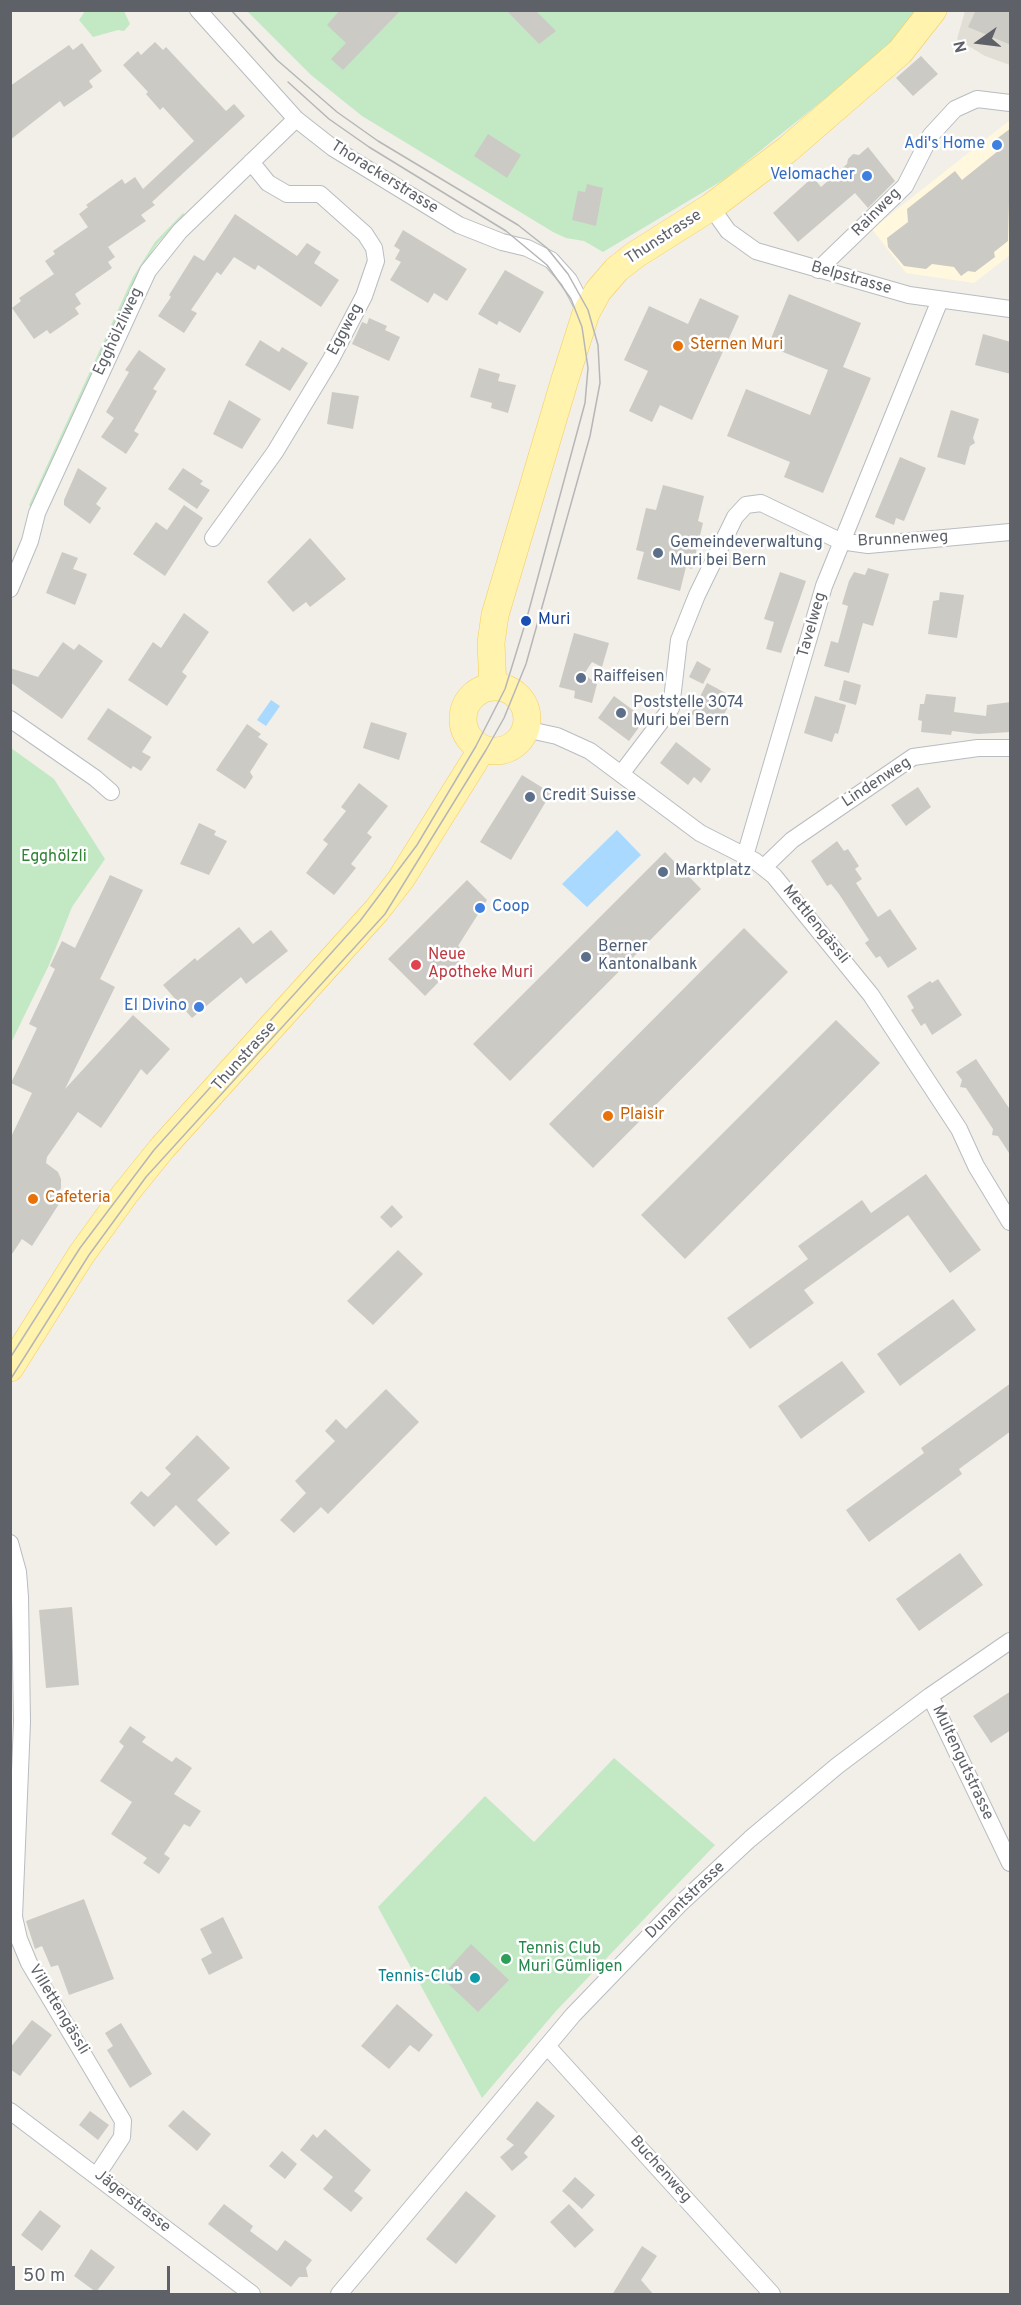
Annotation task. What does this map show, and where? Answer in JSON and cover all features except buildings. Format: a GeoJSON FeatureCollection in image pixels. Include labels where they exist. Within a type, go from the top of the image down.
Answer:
{"type":"FeatureCollection","features":[{"type":"Feature","properties":{"kind":"main road","name":"Thunstrasse"},"geometry":{"type":"LineString","coordinates":[[493,687],[491,643],[495,615],[586,313],[598,291],[617,269],[653,242],[711,207],[788,149],[874,76],[915,35],[933,10]]}},
{"type":"Feature","properties":{"kind":"main road"},"geometry":{"type":"LineString","coordinates":[[493,687],[509,691],[523,704],[526,716],[525,729],[509,747],[494,751],[482,749],[467,735],[462,718],[468,701],[474,694],[493,687]]}},
{"type":"Feature","properties":{"kind":"main road","name":"Thunstrasse"},"geometry":{"type":"LineString","coordinates":[[10,1368],[112,1211],[162,1147],[377,910],[401,879],[482,749]]}},
{"type":"Feature","properties":{"kind":"street","name":"Thorackerstrasse"},"geometry":{"type":"LineString","coordinates":[[198,10],[296,118],[333,148],[459,225],[527,248],[551,260],[569,280],[586,313]]}},
{"type":"Feature","properties":{"kind":"street","name":"Rainweg"},"geometry":{"type":"LineString","coordinates":[[818,270],[905,186],[925,144],[944,119],[955,109],[977,99],[1011,103]]}},
{"type":"Feature","properties":{"kind":"street","name":"Egghölzliweg"},"geometry":{"type":"LineString","coordinates":[[10,589],[30,541],[37,513],[148,271],[171,241],[296,118]]}},
{"type":"Feature","properties":{"kind":"street","name":"Eggweg"},"geometry":{"type":"LineString","coordinates":[[213,538],[274,452],[330,361],[364,296],[376,261],[374,248],[365,234],[320,194],[287,194],[268,183],[252,162]]}},
{"type":"Feature","properties":{"kind":"street","name":"Belpstrasse"},"geometry":{"type":"LineString","coordinates":[[711,207],[728,231],[756,251],[909,295],[1011,309]]}},
{"type":"Feature","properties":{"kind":"street","name":"Tavelweg"},"geometry":{"type":"LineString","coordinates":[[745,856],[824,586],[840,541],[940,300]]}},
{"type":"Feature","properties":{"kind":"street","name":"Brunnenweg"},"geometry":{"type":"LineString","coordinates":[[621,774],[670,708],[679,640],[697,595],[741,509],[750,503],[761,503],[840,541],[868,545],[1011,532]]}},
{"type":"Feature","properties":{"kind":"street"},"geometry":{"type":"LineString","coordinates":[[10,719],[63,754],[111,792]]}},
{"type":"Feature","properties":{"kind":"street","name":"Mettlengässli"},"geometry":{"type":"LineString","coordinates":[[525,729],[578,744],[700,833],[764,867],[871,995],[959,1129],[976,1166],[1011,1222]]}},
{"type":"Feature","properties":{"kind":"street","name":"Lindenweg"},"geometry":{"type":"LineString","coordinates":[[764,867],[792,840],[914,757],[978,748],[1011,748]]}},
{"type":"Feature","properties":{"kind":"street","name":"Villettengässli"},"geometry":{"type":"LineString","coordinates":[[10,1543],[18,1572],[20,1596],[22,1722],[14,1917],[19,1939],[29,1964],[123,2121],[123,2137],[98,2175]]}},
{"type":"Feature","properties":{"kind":"street","name":"Dunantstrasse"},"geometry":{"type":"LineString","coordinates":[[339,2295],[547,2046],[614,1973],[727,1860],[837,1766],[930,1696],[1011,1641]]}},
{"type":"Feature","properties":{"kind":"street","name":"Multengutstrasse"},"geometry":{"type":"LineString","coordinates":[[930,1696],[1011,1863]]}},
{"type":"Feature","properties":{"kind":"street","name":"Buchenweg"},"geometry":{"type":"LineString","coordinates":[[547,2046],[772,2295]]}},
{"type":"Feature","properties":{"kind":"street","name":"Jägerstrasse"},"geometry":{"type":"LineString","coordinates":[[10,2111],[98,2175],[252,2295]]}},
{"type":"Feature","properties":{"kind":"shaded area"},"geometry":{"type":"Polygon","coordinates":[[[965,11],[1010,11],[1010,65],[985,56],[957,39],[965,11]]]}},
{"type":"Feature","properties":{"kind":"shaded area"},"geometry":{"type":"Polygon","coordinates":[[[1010,120],[1010,255],[974,283],[906,273],[872,229],[1010,120]]]}},
{"type":"Feature","properties":{"kind":"green space"},"geometry":{"type":"Polygon","coordinates":[[[85,11],[124,11],[130,24],[124,31],[118,30],[93,37],[79,20],[85,11]]]}},
{"type":"Feature","properties":{"kind":"green space"},"geometry":{"type":"Polygon","coordinates":[[[247,11],[920,11],[882,53],[725,179],[603,252],[584,241],[566,238],[553,232],[362,116],[311,75],[247,11]]]}},
{"type":"Feature","properties":{"kind":"green space"},"geometry":{"type":"Polygon","coordinates":[[[183,213],[185,215],[157,244],[142,267],[31,507],[29,505],[133,277],[155,242],[183,213]]]}},
{"type":"Feature","properties":{"kind":"green space","name":"Egghölzli"},"geometry":{"type":"Polygon","coordinates":[[[11,748],[54,779],[105,859],[72,907],[49,965],[11,1043],[11,748]]]}},
{"type":"Feature","properties":{"kind":"green space","name":"Tennis Club Muri Gümligen"},"geometry":{"type":"Polygon","coordinates":[[[614,1758],[715,1845],[556,2011],[482,2098],[378,1907],[485,1796],[534,1842],[614,1758]]]}},
{"type":"Feature","properties":{"kind":"water"},"geometry":{"type":"Polygon","coordinates":[[[271,700],[280,706],[266,726],[257,720],[271,700]]]}},
{"type":"Feature","properties":{"kind":"water"},"geometry":{"type":"Polygon","coordinates":[[[617,830],[641,855],[587,907],[562,884],[617,830]]]}},
{"type":"Feature","properties":{"kind":"tram line"},"geometry":{"type":"LineString","coordinates":[[10,1380],[89,1255],[146,1177],[385,914],[486,750],[504,718],[526,664],[590,436],[600,383],[598,345],[588,310],[568,274],[547,248],[518,225],[378,141],[337,112],[277,60],[231,10]]}},
{"type":"Feature","properties":{"kind":"tram line"},"geometry":{"type":"LineString","coordinates":[[10,1358],[80,1248],[154,1150],[360,921],[417,845],[476,746],[505,689],[526,621],[585,403],[588,368],[582,327],[571,299],[547,265],[506,231],[369,147],[329,119],[288,82]]}},
{"type":"Feature","properties":{"kind":"place","name":"Adi's Home"},"geometry":{"type":"Point","coordinates":[997,145]}},
{"type":"Feature","properties":{"kind":"place","name":"Velomacher"},"geometry":{"type":"Point","coordinates":[867,176]}},
{"type":"Feature","properties":{"kind":"place","name":"Sternen Muri"},"geometry":{"type":"Point","coordinates":[678,346]}},
{"type":"Feature","properties":{"kind":"place","name":"Gemeindeverwaltung Muri bei Bern"},"geometry":{"type":"Point","coordinates":[658,553]}},
{"type":"Feature","properties":{"kind":"place","name":"Muri"},"geometry":{"type":"Point","coordinates":[526,621]}},
{"type":"Feature","properties":{"kind":"place","name":"Raiffeisen"},"geometry":{"type":"Point","coordinates":[581,678]}},
{"type":"Feature","properties":{"kind":"place","name":"Poststelle 3074 Muri bei Bern"},"geometry":{"type":"Point","coordinates":[621,713]}},
{"type":"Feature","properties":{"kind":"place","name":"Credit Suisse"},"geometry":{"type":"Point","coordinates":[530,797]}},
{"type":"Feature","properties":{"kind":"place","name":"Marktplatz"},"geometry":{"type":"Point","coordinates":[663,872]}},
{"type":"Feature","properties":{"kind":"place","name":"Coop"},"geometry":{"type":"Point","coordinates":[480,908]}},
{"type":"Feature","properties":{"kind":"place","name":"Berner Kantonalbank"},"geometry":{"type":"Point","coordinates":[586,957]}},
{"type":"Feature","properties":{"kind":"place","name":"Neue Apotheke Muri"},"geometry":{"type":"Point","coordinates":[416,965]}},
{"type":"Feature","properties":{"kind":"place","name":"El Divino"},"geometry":{"type":"Point","coordinates":[199,1007]}},
{"type":"Feature","properties":{"kind":"place","name":"Plaisir"},"geometry":{"type":"Point","coordinates":[608,1116]}},
{"type":"Feature","properties":{"kind":"place","name":"Cafeteria"},"geometry":{"type":"Point","coordinates":[33,1199]}},
{"type":"Feature","properties":{"kind":"place","name":"Tennis Club Muri Gümligen"},"geometry":{"type":"Point","coordinates":[506,1959]}},
{"type":"Feature","properties":{"kind":"place","name":"Tennis-Club"},"geometry":{"type":"Point","coordinates":[475,1978]}}]}
